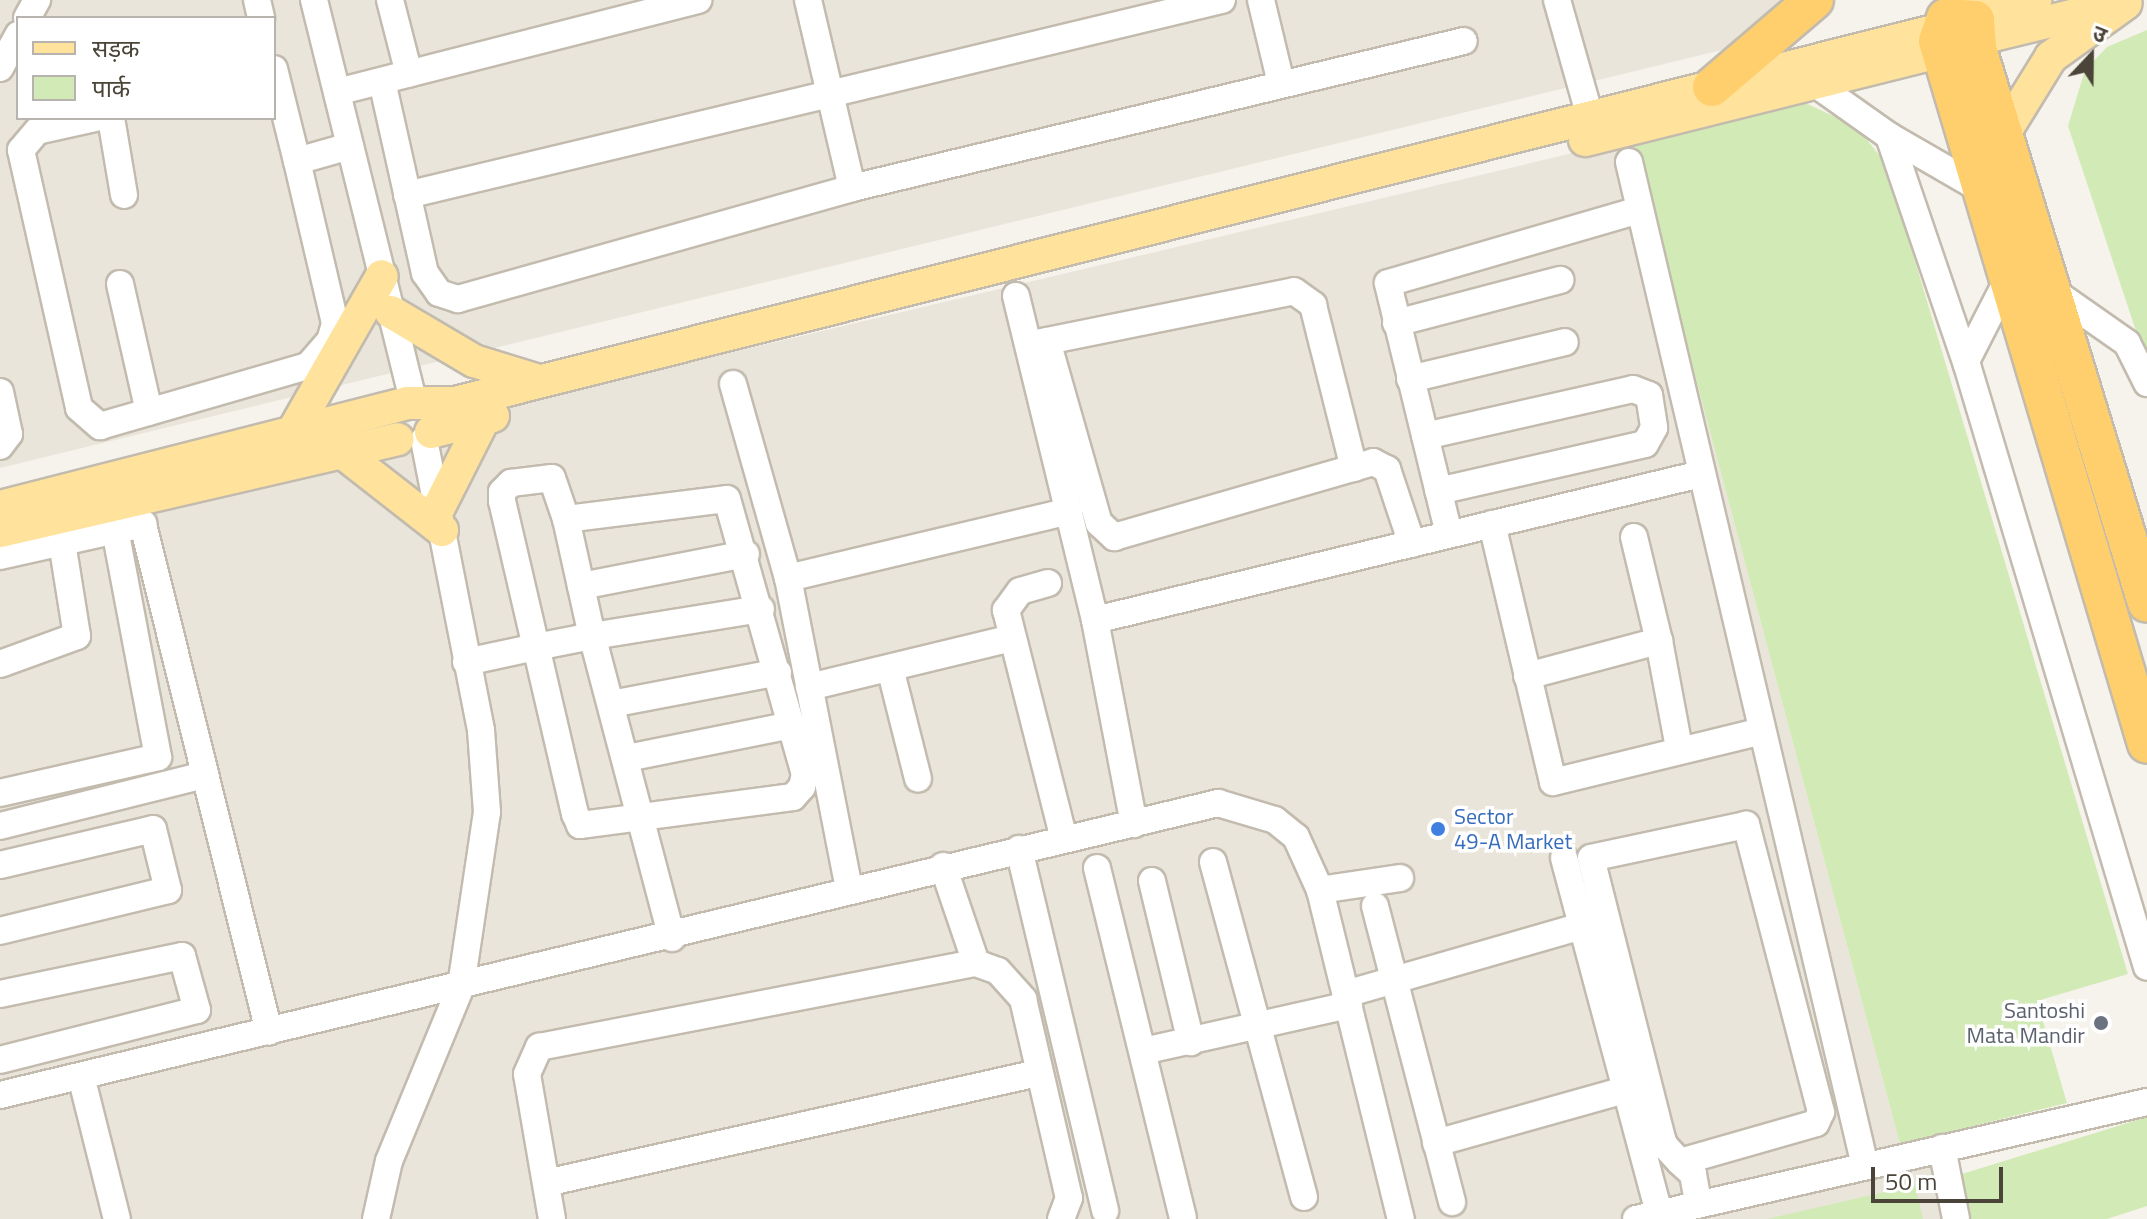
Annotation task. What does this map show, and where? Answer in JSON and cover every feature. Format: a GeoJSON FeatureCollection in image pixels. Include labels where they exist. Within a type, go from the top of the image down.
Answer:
{"type":"FeatureCollection","features":[{"type":"Feature","properties":{"kind":"highway"},"geometry":{"type":"LineString","coordinates":[[1712,87],[1814,0]]}},
{"type":"Feature","properties":{"kind":"highway"},"geometry":{"type":"LineString","coordinates":[[1955,26],[2001,138],[2147,603]]}},
{"type":"Feature","properties":{"kind":"highway"},"geometry":{"type":"LineString","coordinates":[[1955,26],[1986,192],[2147,744]]}},
{"type":"Feature","properties":{"kind":"main road"},"geometry":{"type":"LineString","coordinates":[[0,531],[342,452],[415,422],[541,381],[1955,26],[2035,0]]}},
{"type":"Feature","properties":{"kind":"main road"},"geometry":{"type":"LineString","coordinates":[[0,507],[290,437],[415,422],[484,418],[1318,202],[1817,85],[1955,26],[2132,2]]}},
{"type":"Feature","properties":{"kind":"main road"},"geometry":{"type":"LineString","coordinates":[[2001,138],[2051,57],[2132,2]]}},
{"type":"Feature","properties":{"kind":"main road"},"geometry":{"type":"LineString","coordinates":[[290,437],[382,276]]}},
{"type":"Feature","properties":{"kind":"main road"},"geometry":{"type":"LineString","coordinates":[[391,312],[474,361],[541,381]]}},
{"type":"Feature","properties":{"kind":"main road"},"geometry":{"type":"LineString","coordinates":[[342,452],[440,520],[484,418]]}},
{"type":"Feature","properties":{"kind":"street"},"geometry":{"type":"LineString","coordinates":[[314,0],[440,520],[466,662],[487,812],[461,986],[389,1161],[376,1219]]}},
{"type":"Feature","properties":{"kind":"street"},"geometry":{"type":"LineString","coordinates":[[390,0],[409,74]]}},
{"type":"Feature","properties":{"kind":"street"},"geometry":{"type":"LineString","coordinates":[[337,92],[698,0]]}},
{"type":"Feature","properties":{"kind":"street"},"geometry":{"type":"LineString","coordinates":[[808,0],[852,188]]}},
{"type":"Feature","properties":{"kind":"street"},"geometry":{"type":"LineString","coordinates":[[407,195],[829,90],[1222,0]]}},
{"type":"Feature","properties":{"kind":"street"},"geometry":{"type":"LineString","coordinates":[[1261,0],[1281,83]]}},
{"type":"Feature","properties":{"kind":"street"},"geometry":{"type":"LineString","coordinates":[[1557,0],[1590,117]]}},
{"type":"Feature","properties":{"kind":"street"},"geometry":{"type":"LineString","coordinates":[[0,68],[16,39]]}},
{"type":"Feature","properties":{"kind":"street"},"geometry":{"type":"LineString","coordinates":[[382,81],[425,273],[439,293],[458,299],[852,188],[1464,41]]}},
{"type":"Feature","properties":{"kind":"street"},"geometry":{"type":"LineString","coordinates":[[88,120],[25,139],[24,168],[79,408],[100,426],[308,366],[330,341],[335,323],[276,79]]}},
{"type":"Feature","properties":{"kind":"street"},"geometry":{"type":"LineString","coordinates":[[1817,85],[1889,136],[1986,192]]}},
{"type":"Feature","properties":{"kind":"street"},"geometry":{"type":"LineString","coordinates":[[111,120],[124,195]]}},
{"type":"Feature","properties":{"kind":"street"},"geometry":{"type":"LineString","coordinates":[[1889,136],[1966,361],[2147,967]]}},
{"type":"Feature","properties":{"kind":"street"},"geometry":{"type":"LineString","coordinates":[[297,161],[350,146]]}},
{"type":"Feature","properties":{"kind":"street"},"geometry":{"type":"LineString","coordinates":[[1629,162],[1865,1166]]}},
{"type":"Feature","properties":{"kind":"street"},"geometry":{"type":"LineString","coordinates":[[1449,534],[1388,283],[1395,276],[1640,210]]}},
{"type":"Feature","properties":{"kind":"street"},"geometry":{"type":"LineString","coordinates":[[1966,361],[2011,273]]}},
{"type":"Feature","properties":{"kind":"street"},"geometry":{"type":"LineString","coordinates":[[1396,323],[1560,280]]}},
{"type":"Feature","properties":{"kind":"street"},"geometry":{"type":"LineString","coordinates":[[120,284],[149,412]]}},
{"type":"Feature","properties":{"kind":"street"},"geometry":{"type":"LineString","coordinates":[[2047,287],[2127,343],[2147,383]]}},
{"type":"Feature","properties":{"kind":"street"},"geometry":{"type":"LineString","coordinates":[[1037,342],[1277,290],[1304,296],[1313,305],[1354,468]]}},
{"type":"Feature","properties":{"kind":"street"},"geometry":{"type":"LineString","coordinates":[[1016,296],[1037,342],[1099,523],[1114,537],[1373,462],[1387,469],[1412,544]]}},
{"type":"Feature","properties":{"kind":"street"},"geometry":{"type":"LineString","coordinates":[[1037,342],[1134,824]]}},
{"type":"Feature","properties":{"kind":"street"},"geometry":{"type":"LineString","coordinates":[[1410,379],[1565,342]]}},
{"type":"Feature","properties":{"kind":"street"},"geometry":{"type":"LineString","coordinates":[[733,384],[788,578],[849,888]]}},
{"type":"Feature","properties":{"kind":"street"},"geometry":{"type":"LineString","coordinates":[[1425,436],[1633,389],[1649,395],[1654,428],[1645,444],[1438,491]]}},
{"type":"Feature","properties":{"kind":"street"},"geometry":{"type":"LineString","coordinates":[[0,391],[9,434],[0,446]]}},
{"type":"Feature","properties":{"kind":"street"},"geometry":{"type":"LineString","coordinates":[[1095,620],[1701,474]]}},
{"type":"Feature","properties":{"kind":"street"},"geometry":{"type":"LineString","coordinates":[[566,519],[716,496],[732,507],[805,774],[793,797],[645,822],[580,825],[502,492],[511,483],[552,478],[566,519],[592,636],[645,822],[672,938]]}},
{"type":"Feature","properties":{"kind":"street"},"geometry":{"type":"LineString","coordinates":[[788,578],[1069,511]]}},
{"type":"Feature","properties":{"kind":"street"},"geometry":{"type":"LineString","coordinates":[[0,556],[143,524],[269,1032]]}},
{"type":"Feature","properties":{"kind":"street"},"geometry":{"type":"LineString","coordinates":[[1492,524],[1553,782],[1679,748],[1762,731]]}},
{"type":"Feature","properties":{"kind":"street"},"geometry":{"type":"LineString","coordinates":[[0,793],[158,757],[115,530]]}},
{"type":"Feature","properties":{"kind":"street"},"geometry":{"type":"LineString","coordinates":[[1634,537],[1659,641],[1679,748]]}},
{"type":"Feature","properties":{"kind":"street"},"geometry":{"type":"LineString","coordinates":[[0,664],[77,636],[62,542]]}},
{"type":"Feature","properties":{"kind":"street"},"geometry":{"type":"LineString","coordinates":[[581,586],[746,554]]}},
{"type":"Feature","properties":{"kind":"street"},"geometry":{"type":"LineString","coordinates":[[1048,583],[1011,598],[1006,610],[1064,839]]}},
{"type":"Feature","properties":{"kind":"street"},"geometry":{"type":"LineString","coordinates":[[466,662],[592,636],[761,609]]}},
{"type":"Feature","properties":{"kind":"street"},"geometry":{"type":"LineString","coordinates":[[809,687],[1012,638]]}},
{"type":"Feature","properties":{"kind":"street"},"geometry":{"type":"LineString","coordinates":[[1527,676],[1659,641]]}},
{"type":"Feature","properties":{"kind":"street"},"geometry":{"type":"LineString","coordinates":[[890,668],[918,779]]}},
{"type":"Feature","properties":{"kind":"street"},"geometry":{"type":"LineString","coordinates":[[611,704],[778,672]]}},
{"type":"Feature","properties":{"kind":"street"},"geometry":{"type":"LineString","coordinates":[[627,758],[792,725]]}},
{"type":"Feature","properties":{"kind":"street"},"geometry":{"type":"LineString","coordinates":[[0,826],[205,775]]}},
{"type":"Feature","properties":{"kind":"street"},"geometry":{"type":"LineString","coordinates":[[0,1095],[672,938],[849,888],[1134,824],[1186,807],[1245,808],[1296,837],[1320,890],[1401,1219]]}},
{"type":"Feature","properties":{"kind":"street"},"geometry":{"type":"LineString","coordinates":[[1680,1162],[1816,1123],[1821,1112],[1752,830],[1739,823],[1591,858],[1662,1139],[1680,1162],[1693,1174],[1698,1203]]}},
{"type":"Feature","properties":{"kind":"street"},"geometry":{"type":"LineString","coordinates":[[0,865],[153,829],[168,890],[0,931]]}},
{"type":"Feature","properties":{"kind":"street"},"geometry":{"type":"LineString","coordinates":[[1019,849],[1105,1211]]}},
{"type":"Feature","properties":{"kind":"street"},"geometry":{"type":"LineString","coordinates":[[1564,858],[1624,1090],[1647,1216],[2147,1102]]}},
{"type":"Feature","properties":{"kind":"street"},"geometry":{"type":"LineString","coordinates":[[1213,862],[1304,1197]]}},
{"type":"Feature","properties":{"kind":"street"},"geometry":{"type":"LineString","coordinates":[[943,866],[976,963]]}},
{"type":"Feature","properties":{"kind":"street"},"geometry":{"type":"LineString","coordinates":[[1097,868],[1183,1218]]}},
{"type":"Feature","properties":{"kind":"street"},"geometry":{"type":"LineString","coordinates":[[1320,890],[1400,878]]}},
{"type":"Feature","properties":{"kind":"street"},"geometry":{"type":"LineString","coordinates":[[1152,881],[1191,1042]]}},
{"type":"Feature","properties":{"kind":"street"},"geometry":{"type":"LineString","coordinates":[[1375,906],[1452,1202]]}},
{"type":"Feature","properties":{"kind":"street"},"geometry":{"type":"LineString","coordinates":[[1143,1051],[1256,1028],[1347,1000],[1394,980],[1582,926]]}},
{"type":"Feature","properties":{"kind":"street"},"geometry":{"type":"LineString","coordinates":[[0,994],[182,956],[197,1010],[0,1060]]}},
{"type":"Feature","properties":{"kind":"street"},"geometry":{"type":"LineString","coordinates":[[552,1219],[550,1182],[527,1074],[539,1047],[976,963],[998,971],[1023,999],[1069,1198],[1061,1219]]}},
{"type":"Feature","properties":{"kind":"street"},"geometry":{"type":"LineString","coordinates":[[550,1182],[1038,1073]]}},
{"type":"Feature","properties":{"kind":"street"},"geometry":{"type":"LineString","coordinates":[[81,1076],[117,1219]]}},
{"type":"Feature","properties":{"kind":"street"},"geometry":{"type":"LineString","coordinates":[[1436,1143],[1624,1090]]}},
{"type":"Feature","properties":{"kind":"street"},"geometry":{"type":"LineString","coordinates":[[1942,1148],[1956,1219]]}},
{"type":"Feature","properties":{"kind":"shaded area"},"geometry":{"type":"Polygon","coordinates":[[[0,0],[1799,0],[1763,40],[0,468],[0,0]]]}},
{"type":"Feature","properties":{"kind":"shaded area"},"geometry":{"type":"Polygon","coordinates":[[[1632,139],[1900,1144],[1949,1178],[1959,1219],[0,1219],[0,526],[1632,139]]]}},
{"type":"Feature","properties":{"kind":"green space"},"geometry":{"type":"Polygon","coordinates":[[[2147,30],[2147,364],[2068,126],[2085,70],[2107,47],[2147,30]]]}},
{"type":"Feature","properties":{"kind":"green space"},"geometry":{"type":"Polygon","coordinates":[[[1801,101],[1857,127],[1886,164],[2128,974],[2037,1001],[2067,1103],[1900,1144],[1632,139],[1801,101]]]}},
{"type":"Feature","properties":{"kind":"green space"},"geometry":{"type":"Polygon","coordinates":[[[2147,1117],[2147,1206],[2107,1219],[1959,1219],[1949,1178],[2147,1117]]]}},
{"type":"Feature","properties":{"kind":"green space"},"geometry":{"type":"Polygon","coordinates":[[[1915,1185],[1923,1219],[1767,1219],[1915,1185]]]}},
{"type":"Feature","properties":{"kind":"place","name":"Sector 49-A Market"},"geometry":{"type":"Point","coordinates":[1438,829]}},
{"type":"Feature","properties":{"kind":"place","name":"Santoshi Mata Mandir"},"geometry":{"type":"Point","coordinates":[2101,1023]}}]}
